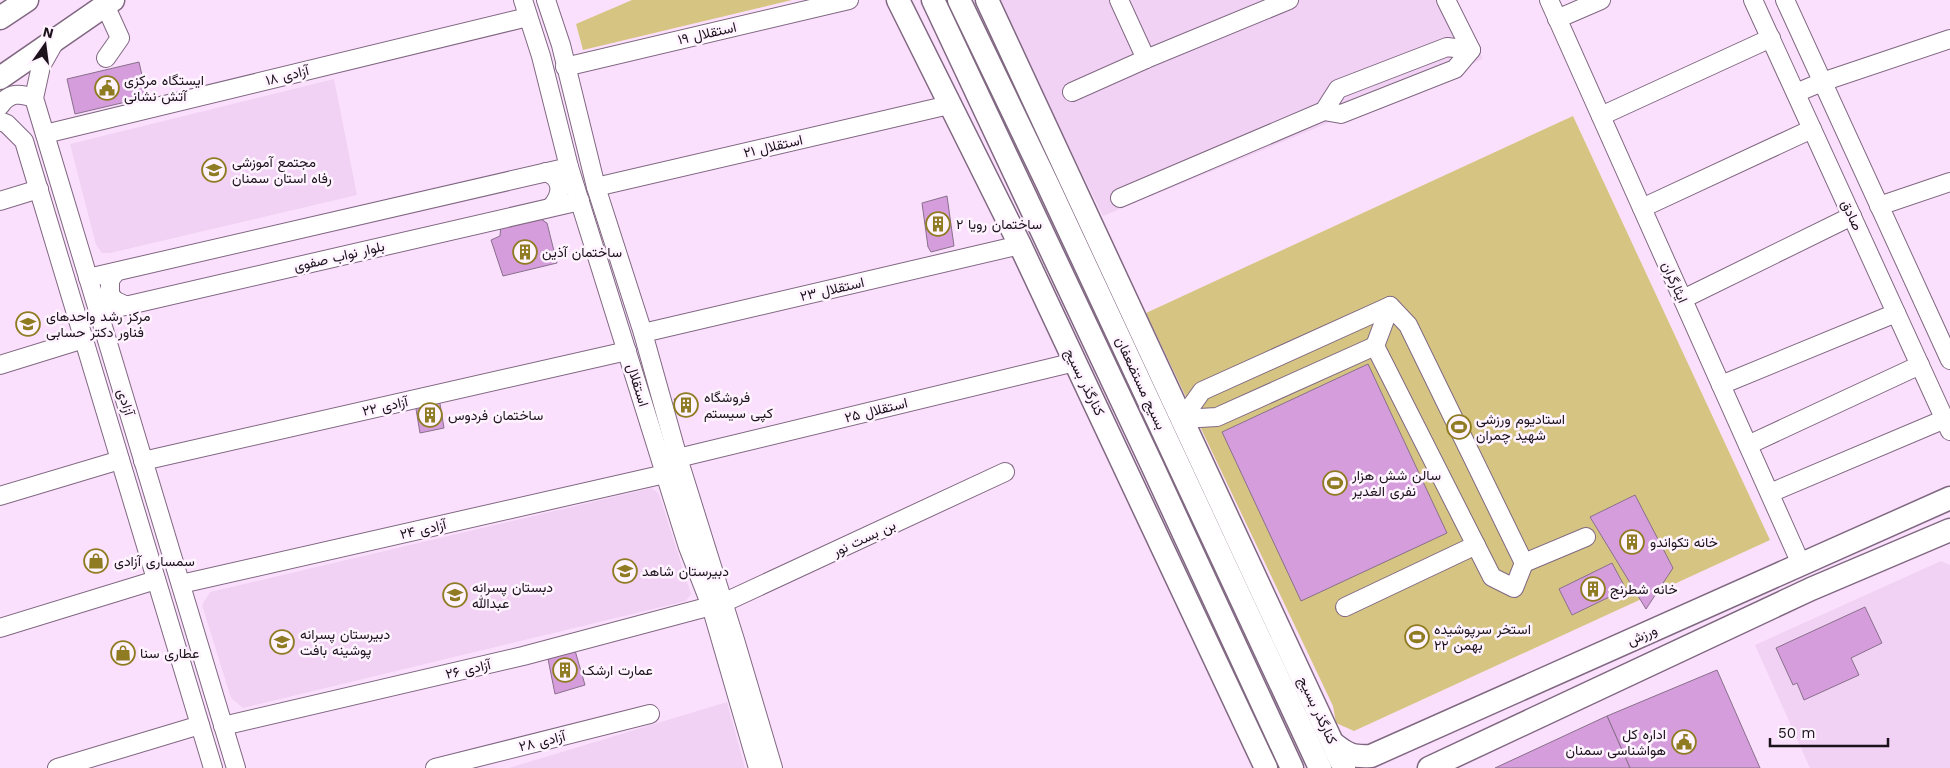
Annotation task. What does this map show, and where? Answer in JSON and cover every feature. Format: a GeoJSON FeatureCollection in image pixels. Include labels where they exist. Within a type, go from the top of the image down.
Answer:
{"type":"FeatureCollection","features":[{"type":"Feature","properties":{"kind":"main road"},"geometry":{"type":"LineString","coordinates":[[2,11],[27,0]]}},
{"type":"Feature","properties":{"kind":"main road","name":"کنارگذر بسیج"},"geometry":{"type":"LineString","coordinates":[[898,0],[1020,245],[1266,768]]}},
{"type":"Feature","properties":{"kind":"main road","name":"بسیج مستضعفان"},"geometry":{"type":"LineString","coordinates":[[933,0],[1292,768]]}},
{"type":"Feature","properties":{"kind":"main road","name":"بسیج مستضعفان"},"geometry":{"type":"LineString","coordinates":[[958,0],[1048,183],[1320,768]]}},
{"type":"Feature","properties":{"kind":"main road","name":"کنارگذر بسیج"},"geometry":{"type":"LineString","coordinates":[[987,0],[1344,768]]}},
{"type":"Feature","properties":{"kind":"main road"},"geometry":{"type":"LineString","coordinates":[[0,78],[103,4]]}},
{"type":"Feature","properties":{"kind":"main road"},"geometry":{"type":"LineString","coordinates":[[1130,476],[1152,465]]}},
{"type":"Feature","properties":{"kind":"main road","name":"ورزش"},"geometry":{"type":"LineString","coordinates":[[1334,744],[1348,754],[1359,757],[1372,756],[1950,498]]}},
{"type":"Feature","properties":{"kind":"main road"},"geometry":{"type":"LineString","coordinates":[[1429,768],[1811,590],[1950,530]]}},
{"type":"Feature","properties":{"kind":"main road"},"geometry":{"type":"LineString","coordinates":[[1299,723],[1320,715]]}},
{"type":"Feature","properties":{"kind":"street","name":"استقلال"},"geometry":{"type":"LineString","coordinates":[[546,0],[561,45],[596,187],[643,333],[678,458],[758,768]]}},
{"type":"Feature","properties":{"kind":"street","name":"استقلال ۱۹"},"geometry":{"type":"LineString","coordinates":[[565,67],[849,0]]}},
{"type":"Feature","properties":{"kind":"street"},"geometry":{"type":"LineString","coordinates":[[1119,0],[1146,59]]}},
{"type":"Feature","properties":{"kind":"street"},"geometry":{"type":"LineString","coordinates":[[1072,92],[1289,0]]}},
{"type":"Feature","properties":{"kind":"street"},"geometry":{"type":"LineString","coordinates":[[1446,0],[1471,50]]}},
{"type":"Feature","properties":{"kind":"street","name":"ایثارگران"},"geometry":{"type":"LineString","coordinates":[[1549,0],[1801,564]]}},
{"type":"Feature","properties":{"kind":"street"},"geometry":{"type":"LineString","coordinates":[[1557,19],[1601,0]]}},
{"type":"Feature","properties":{"kind":"street","name":"صادق"},"geometry":{"type":"LineString","coordinates":[[1754,0],[1947,425]]}},
{"type":"Feature","properties":{"kind":"street","name":"صادق"},"geometry":{"type":"LineString","coordinates":[[1785,0],[1879,206],[1944,333],[1950,360]]}},
{"type":"Feature","properties":{"kind":"street"},"geometry":{"type":"LineString","coordinates":[[103,4],[120,38],[106,58]]}},
{"type":"Feature","properties":{"kind":"street","name":"استقلال"},"geometry":{"type":"LineString","coordinates":[[525,8],[541,56],[569,167],[665,474],[683,548],[717,604],[773,768]]}},
{"type":"Feature","properties":{"kind":"street","name":"آزادی ۱۸"},"geometry":{"type":"LineString","coordinates":[[45,134],[525,8]]}},
{"type":"Feature","properties":{"kind":"street","name":"آزادی"},"geometry":{"type":"LineString","coordinates":[[57,38],[41,66],[34,98],[236,768]]}},
{"type":"Feature","properties":{"kind":"street"},"geometry":{"type":"LineString","coordinates":[[1601,116],[1771,38]]}},
{"type":"Feature","properties":{"kind":"street"},"geometry":{"type":"LineString","coordinates":[[1796,93],[1822,82],[1950,39]]}},
{"type":"Feature","properties":{"kind":"street"},"geometry":{"type":"LineString","coordinates":[[1324,111],[1338,89],[1447,47],[1471,50]]}},
{"type":"Feature","properties":{"kind":"street"},"geometry":{"type":"LineString","coordinates":[[1120,198],[1324,111],[1341,114],[1455,69],[1471,50]]}},
{"type":"Feature","properties":{"kind":"street"},"geometry":{"type":"LineString","coordinates":[[0,106],[5,99],[16,94],[34,98]]}},
{"type":"Feature","properties":{"kind":"street","name":"استقلال ۲۱"},"geometry":{"type":"LineString","coordinates":[[596,187],[950,105]]}},
{"type":"Feature","properties":{"kind":"street","name":"آزادی"},"geometry":{"type":"LineString","coordinates":[[0,121],[7,124],[24,141],[213,768]]}},
{"type":"Feature","properties":{"kind":"street"},"geometry":{"type":"LineString","coordinates":[[1642,208],[1812,128]]}},
{"type":"Feature","properties":{"kind":"street"},"geometry":{"type":"LineString","coordinates":[[88,278],[569,167]]}},
{"type":"Feature","properties":{"kind":"street"},"geometry":{"type":"LineString","coordinates":[[546,172],[560,184],[558,200],[551,207]]}},
{"type":"Feature","properties":{"kind":"street"},"geometry":{"type":"LineString","coordinates":[[1879,206],[1950,182]]}},
{"type":"Feature","properties":{"kind":"street"},"geometry":{"type":"LineString","coordinates":[[0,201],[39,189]]}},
{"type":"Feature","properties":{"kind":"street","name":"بلوار نواب صفوی"},"geometry":{"type":"LineString","coordinates":[[98,312],[580,201]]}},
{"type":"Feature","properties":{"kind":"street"},"geometry":{"type":"LineString","coordinates":[[1683,299],[1852,216]]}},
{"type":"Feature","properties":{"kind":"street","name":"استقلال ۲۳"},"geometry":{"type":"LineString","coordinates":[[643,333],[1020,245]]}},
{"type":"Feature","properties":{"kind":"street"},"geometry":{"type":"LineString","coordinates":[[598,259],[617,253]]}},
{"type":"Feature","properties":{"kind":"street"},"geometry":{"type":"LineString","coordinates":[[116,272],[110,280],[110,295],[116,301],[127,306]]}},
{"type":"Feature","properties":{"kind":"street"},"geometry":{"type":"LineString","coordinates":[[1182,419],[1202,391],[1390,306]]}},
{"type":"Feature","properties":{"kind":"street"},"geometry":{"type":"LineString","coordinates":[[1182,419],[1217,417],[1375,346],[1390,306]]}},
{"type":"Feature","properties":{"kind":"street"},"geometry":{"type":"LineString","coordinates":[[1390,306],[1408,325],[1524,563]]}},
{"type":"Feature","properties":{"kind":"street"},"geometry":{"type":"LineString","coordinates":[[1721,385],[1896,313]]}},
{"type":"Feature","properties":{"kind":"street"},"geometry":{"type":"LineString","coordinates":[[0,365],[84,339]]}},
{"type":"Feature","properties":{"kind":"street"},"geometry":{"type":"LineString","coordinates":[[1375,346],[1492,577],[1514,588],[1524,563],[1586,537]]}},
{"type":"Feature","properties":{"kind":"street","name":"آزادی ۲۲"},"geometry":{"type":"LineString","coordinates":[[143,461],[627,351]]}},
{"type":"Feature","properties":{"kind":"street","name":"استقلال ۲۵"},"geometry":{"type":"LineString","coordinates":[[678,458],[1075,362]]}},
{"type":"Feature","properties":{"kind":"street"},"geometry":{"type":"LineString","coordinates":[[1748,444],[1920,365]]}},
{"type":"Feature","properties":{"kind":"street"},"geometry":{"type":"LineString","coordinates":[[1770,493],[1947,425]]}},
{"type":"Feature","properties":{"kind":"street"},"geometry":{"type":"LineString","coordinates":[[0,496],[120,460]]}},
{"type":"Feature","properties":{"kind":"street","name":"بن بست نور"},"geometry":{"type":"LineString","coordinates":[[717,604],[1005,472]]}},
{"type":"Feature","properties":{"kind":"street","name":"آزادی ۲۴"},"geometry":{"type":"LineString","coordinates":[[180,584],[665,474]]}},
{"type":"Feature","properties":{"kind":"street"},"geometry":{"type":"LineString","coordinates":[[141,531],[162,524]]}},
{"type":"Feature","properties":{"kind":"street"},"geometry":{"type":"LineString","coordinates":[[1345,607],[1476,545]]}},
{"type":"Feature","properties":{"kind":"street"},"geometry":{"type":"LineString","coordinates":[[0,628],[156,580]]}},
{"type":"Feature","properties":{"kind":"street","name":"آزادی ۲۶"},"geometry":{"type":"LineString","coordinates":[[223,726],[272,708],[717,604]]}},
{"type":"Feature","properties":{"kind":"street","name":"آزادی ۲۸"},"geometry":{"type":"LineString","coordinates":[[435,768],[650,714]]}},
{"type":"Feature","properties":{"kind":"street"},"geometry":{"type":"LineString","coordinates":[[57,768],[200,725]]}},
{"type":"Feature","properties":{"kind":"shaded area"},"geometry":{"type":"Polygon","coordinates":[[[632,0],[792,0],[583,50],[576,24],[632,0]]]}},
{"type":"Feature","properties":{"kind":"shaded area"},"geometry":{"type":"Polygon","coordinates":[[[997,0],[1456,0],[1483,59],[1103,216],[997,0]]]}},
{"type":"Feature","properties":{"kind":"shaded area","name":"مجتمع آموزشی رفاه استان سمنان"},"geometry":{"type":"Polygon","coordinates":[[[334,79],[357,195],[110,253],[102,253],[96,245],[70,144],[334,79]]]}},
{"type":"Feature","properties":{"kind":"shaded area","name":"استادیوم ورزشی شهید چمران"},"geometry":{"type":"Polygon","coordinates":[[[1573,116],[1770,540],[1354,731],[1336,723],[1333,706],[1146,313],[1573,116]]]}},
{"type":"Feature","properties":{"kind":"shaded area"},"geometry":{"type":"Polygon","coordinates":[[[652,488],[659,494],[691,594],[686,601],[243,708],[231,698],[202,605],[210,592],[652,488]]]}},
{"type":"Feature","properties":{"kind":"shaded area"},"geometry":{"type":"Polygon","coordinates":[[[1941,561],[1950,565],[1950,768],[1810,768],[1755,645],[1941,561]]]}},
{"type":"Feature","properties":{"kind":"shaded area"},"geometry":{"type":"Polygon","coordinates":[[[727,702],[745,768],[509,768],[727,702]]]}},
{"type":"Feature","properties":{"kind":"building","name":"ایستگاه مرکزی آتش نشانی"},"geometry":{"type":"Polygon","coordinates":[[[139,62],[147,97],[75,114],[67,79],[139,62]]]}},
{"type":"Feature","properties":{"kind":"building","name":"ساختمان رویا ۲"},"geometry":{"type":"Polygon","coordinates":[[[947,196],[954,246],[931,252],[928,247],[922,203],[947,196]]]}},
{"type":"Feature","properties":{"kind":"building","name":"ساختمان آذین"},"geometry":{"type":"Polygon","coordinates":[[[536,216],[547,223],[557,263],[503,276],[491,240],[500,236],[501,224],[536,216]]]}},
{"type":"Feature","properties":{"kind":"building","name":"سالن شش هزار نفری الغدیر"},"geometry":{"type":"Polygon","coordinates":[[[1368,364],[1447,533],[1301,601],[1222,432],[1368,364]]]}},
{"type":"Feature","properties":{"kind":"building","name":"فروشگاه کپی سیستم"},"geometry":{"type":"Polygon","coordinates":[[[693,395],[697,410],[680,414],[674,399],[693,395]]]}},
{"type":"Feature","properties":{"kind":"building","name":"ساختمان فردوس"},"geometry":{"type":"Polygon","coordinates":[[[439,398],[444,428],[420,433],[415,403],[439,398]]]}},
{"type":"Feature","properties":{"kind":"building","name":"خانه تکواندو"},"geometry":{"type":"Polygon","coordinates":[[[1635,495],[1673,568],[1646,609],[1590,517],[1635,495]]]}},
{"type":"Feature","properties":{"kind":"building","name":"خانه شطرنج"},"geometry":{"type":"Polygon","coordinates":[[[1612,563],[1626,589],[1572,615],[1559,589],[1612,563]]]}},
{"type":"Feature","properties":{"kind":"building"},"geometry":{"type":"Polygon","coordinates":[[[1865,607],[1882,643],[1851,658],[1859,675],[1804,700],[1797,683],[1793,685],[1776,648],[1865,607]]]}},
{"type":"Feature","properties":{"kind":"building","name":"عمارت ارشک"},"geometry":{"type":"Polygon","coordinates":[[[574,647],[585,685],[555,694],[547,654],[574,647]]]}},
{"type":"Feature","properties":{"kind":"building","name":"اداره کل هواشناسی سمنان"},"geometry":{"type":"Polygon","coordinates":[[[1717,670],[1760,768],[1630,768],[1607,716],[1717,670]]]}},
{"type":"Feature","properties":{"kind":"building"},"geometry":{"type":"Polygon","coordinates":[[[1607,716],[1630,768],[1495,768],[1607,716]]]}},
{"type":"Feature","properties":{"kind":"place","name":"ایستگاه مرکزی آتش نشانی"},"geometry":{"type":"Point","coordinates":[107,88]}},
{"type":"Feature","properties":{"kind":"place","name":"مجتمع آموزشی رفاه استان سمنان"},"geometry":{"type":"Point","coordinates":[214,170]}},
{"type":"Feature","properties":{"kind":"place","name":"ساختمان رویا ۲"},"geometry":{"type":"Point","coordinates":[938,224]}},
{"type":"Feature","properties":{"kind":"place","name":"ساختمان آذین"},"geometry":{"type":"Point","coordinates":[525,252]}},
{"type":"Feature","properties":{"kind":"place","name":"مرکز رشد واحدهای فناور دکتر حسابی"},"geometry":{"type":"Point","coordinates":[28,324]}},
{"type":"Feature","properties":{"kind":"place","name":"فروشگاه کپی سیستم"},"geometry":{"type":"Point","coordinates":[686,405]}},
{"type":"Feature","properties":{"kind":"place","name":"ساختمان فردوس"},"geometry":{"type":"Point","coordinates":[430,415]}},
{"type":"Feature","properties":{"kind":"place","name":"استادیوم ورزشی شهید چمران"},"geometry":{"type":"Point","coordinates":[1459,427]}},
{"type":"Feature","properties":{"kind":"place","name":"سالن شش هزار نفری الغدیر"},"geometry":{"type":"Point","coordinates":[1335,483]}},
{"type":"Feature","properties":{"kind":"place","name":"خانه تکواندو"},"geometry":{"type":"Point","coordinates":[1632,542]}},
{"type":"Feature","properties":{"kind":"place","name":"سمساری آزادی"},"geometry":{"type":"Point","coordinates":[96,561]}},
{"type":"Feature","properties":{"kind":"place","name":"دبیرستان شاهد"},"geometry":{"type":"Point","coordinates":[625,571]}},
{"type":"Feature","properties":{"kind":"place","name":"خانه شطرنج"},"geometry":{"type":"Point","coordinates":[1593,589]}},
{"type":"Feature","properties":{"kind":"place","name":"دبستان پسرانه عبدالله"},"geometry":{"type":"Point","coordinates":[455,595]}},
{"type":"Feature","properties":{"kind":"place","name":"استخر سرپوشیده ۲۲ بهمن"},"geometry":{"type":"Point","coordinates":[1417,637]}},
{"type":"Feature","properties":{"kind":"place","name":"دبیرستان پسرانه پوشینه بافت"},"geometry":{"type":"Point","coordinates":[282,642]}},
{"type":"Feature","properties":{"kind":"place","name":"عطاری سنا"},"geometry":{"type":"Point","coordinates":[123,653]}},
{"type":"Feature","properties":{"kind":"place","name":"عمارت ارشک"},"geometry":{"type":"Point","coordinates":[565,670]}},
{"type":"Feature","properties":{"kind":"place","name":"اداره کل هواشناسی سمنان"},"geometry":{"type":"Point","coordinates":[1684,742]}}]}
